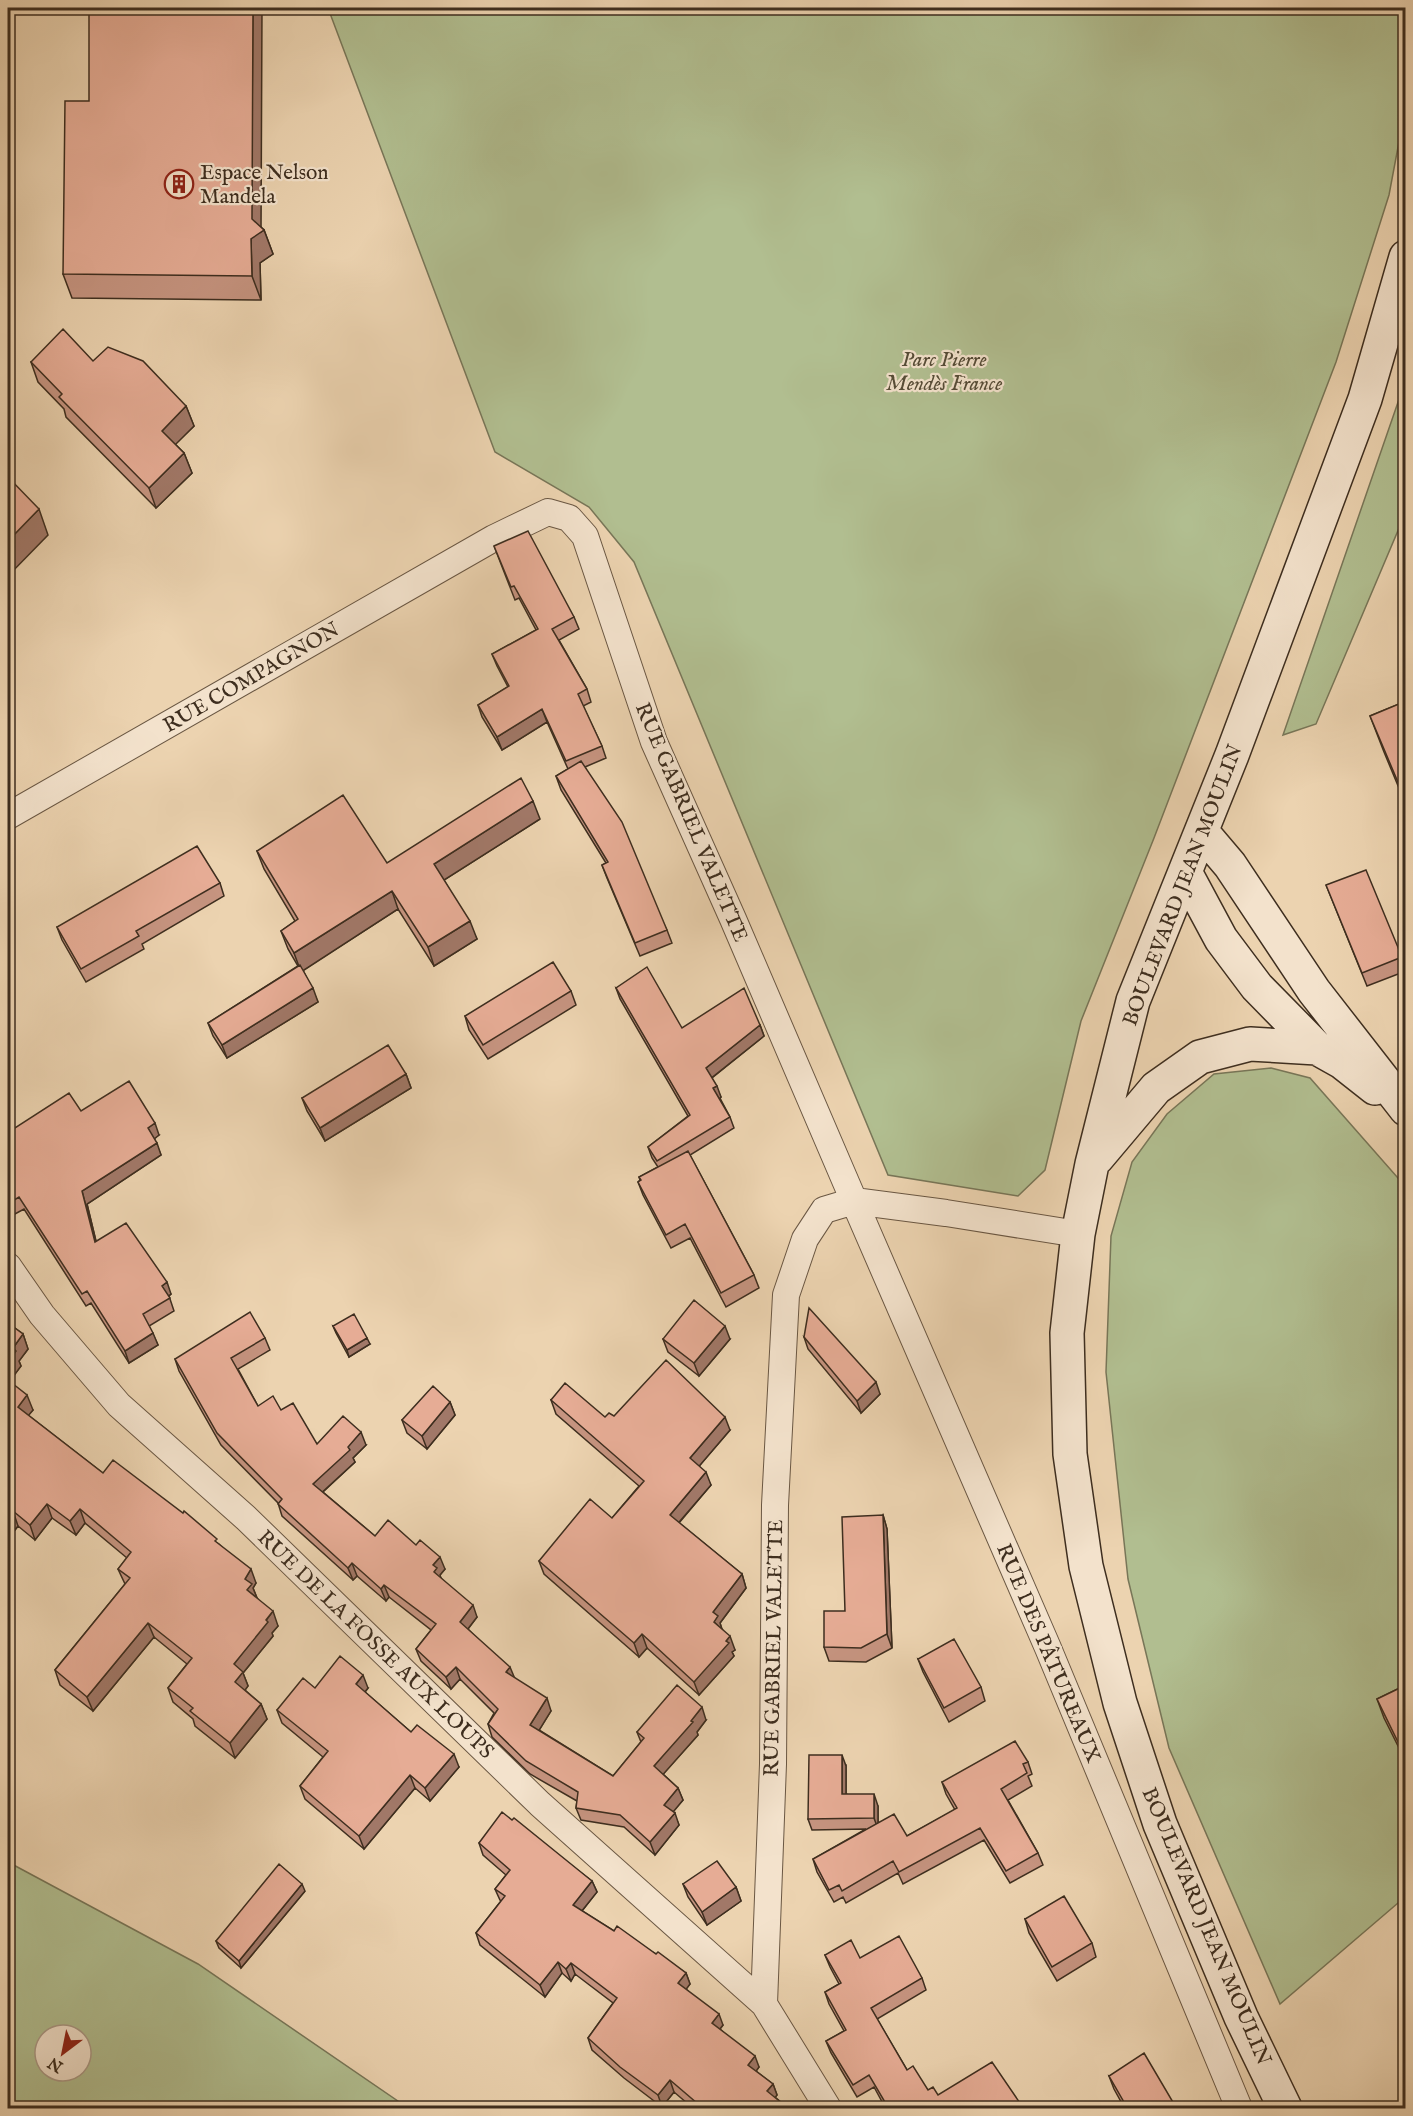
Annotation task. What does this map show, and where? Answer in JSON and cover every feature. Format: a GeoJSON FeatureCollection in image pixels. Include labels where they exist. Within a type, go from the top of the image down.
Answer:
{"type":"FeatureCollection","features":[{"type":"Feature","properties":{"kind":"main road","name":"BOULEVARD JEAN MOULIN"},"geometry":{"type":"LineString","coordinates":[[1285,2109],[1241,2017],[1160,1824],[1120,1703],[1086,1566],[1070,1454],[1067,1333],[1078,1234],[1092,1164],[1133,1001],[1202,832],[1365,399],[1406,257]]}},
{"type":"Feature","properties":{"kind":"main road"},"geometry":{"type":"LineString","coordinates":[[1202,832],[1230,865],[1314,991],[1406,1111]]}},
{"type":"Feature","properties":{"kind":"main road"},"geometry":{"type":"LineString","coordinates":[[1185,872],[1221,939],[1257,987],[1317,1048],[1341,1062],[1406,1111]]}},
{"type":"Feature","properties":{"kind":"main road"},"geometry":{"type":"LineString","coordinates":[[1092,1164],[1156,1088],[1200,1057],[1250,1044],[1317,1048]]}},
{"type":"Feature","properties":{"kind":"street","name":"RUE GABRIEL VALETTE"},"geometry":{"type":"LineString","coordinates":[[494,538],[548,512],[569,518],[585,536],[654,742],[743,940],[854,1200]]}},
{"type":"Feature","properties":{"kind":"street","name":"RUE COMPAGNON"},"geometry":{"type":"LineString","coordinates":[[8,816],[494,538]]}},
{"type":"Feature","properties":{"kind":"street","name":"RUE GABRIEL VALETTE"},"geometry":{"type":"LineString","coordinates":[[764,2004],[773,1764],[775,1505],[786,1295],[805,1239],[824,1210],[854,1200],[1078,1234]]}},
{"type":"Feature","properties":{"kind":"street","name":"RUE DES PÂTUREAUX"},"geometry":{"type":"LineString","coordinates":[[854,1200],[1048,1648],[1239,2109]]}},
{"type":"Feature","properties":{"kind":"street","name":"RUE DE LA FOSSE AUX LOUPS"},"geometry":{"type":"LineString","coordinates":[[8,1266],[42,1315],[118,1405],[246,1518],[540,1804],[764,2004]]}},
{"type":"Feature","properties":{"kind":"street"},"geometry":{"type":"LineString","coordinates":[[764,2004],[828,2109]]}},
{"type":"Feature","properties":{"kind":"green space","name":"Parc Pierre Mendès France"},"geometry":{"type":"Polygon","coordinates":[[[328,8],[1405,8],[1405,110],[1389,195],[1336,362],[1154,838],[1081,1021],[1045,1170],[1018,1196],[888,1175],[634,562],[589,507],[495,452],[328,8]]]}},
{"type":"Feature","properties":{"kind":"green space"},"geometry":{"type":"Polygon","coordinates":[[[1405,382],[1405,514],[1316,724],[1283,735],[1405,382]]]}},
{"type":"Feature","properties":{"kind":"green space"},"geometry":{"type":"Polygon","coordinates":[[[1271,1068],[1310,1078],[1405,1186],[1405,1897],[1280,2004],[1169,1748],[1128,1579],[1106,1372],[1111,1236],[1132,1162],[1167,1114],[1214,1074],[1271,1068]]]}},
{"type":"Feature","properties":{"kind":"green space"},"geometry":{"type":"Polygon","coordinates":[[[8,1862],[198,1964],[408,2108],[8,2108],[8,1862]]]}},
{"type":"Feature","properties":{"kind":"building","name":"Espace Nelson Mandela"},"geometry":{"type":"Polygon","coordinates":[[[89,8],[253,8],[252,219],[264,230],[251,239],[252,276],[63,274],[65,101],[89,101],[89,8]]]}},
{"type":"Feature","properties":{"kind":"building"},"geometry":{"type":"Polygon","coordinates":[[[63,329],[93,361],[108,347],[143,361],[186,406],[162,431],[184,453],[149,488],[59,397],[62,394],[31,362],[63,329]]]}},
{"type":"Feature","properties":{"kind":"building"},"geometry":{"type":"Polygon","coordinates":[[[8,477],[39,509],[8,541],[8,477]]]}},
{"type":"Feature","properties":{"kind":"building"},"geometry":{"type":"Polygon","coordinates":[[[528,531],[574,617],[552,629],[587,689],[578,694],[602,746],[566,761],[542,709],[497,737],[478,705],[509,686],[492,654],[538,629],[514,586],[511,587],[494,546],[528,531]]]}},
{"type":"Feature","properties":{"kind":"building"},"geometry":{"type":"Polygon","coordinates":[[[1406,701],[1406,784],[1400,787],[1370,716],[1406,701]]]}},
{"type":"Feature","properties":{"kind":"building"},"geometry":{"type":"Polygon","coordinates":[[[581,761],[622,822],[667,930],[635,943],[602,865],[608,862],[556,776],[581,761]]]}},
{"type":"Feature","properties":{"kind":"building"},"geometry":{"type":"Polygon","coordinates":[[[521,778],[533,801],[434,864],[470,921],[428,947],[392,891],[294,953],[281,931],[298,919],[257,851],[343,795],[387,863],[521,778]]]}},
{"type":"Feature","properties":{"kind":"building"},"geometry":{"type":"Polygon","coordinates":[[[197,846],[220,883],[136,931],[139,936],[81,969],[57,927],[197,846]]]}},
{"type":"Feature","properties":{"kind":"building"},"geometry":{"type":"Polygon","coordinates":[[[1366,870],[1402,957],[1362,973],[1326,885],[1366,870]]]}},
{"type":"Feature","properties":{"kind":"building"},"geometry":{"type":"Polygon","coordinates":[[[553,962],[571,991],[483,1045],[465,1016],[553,962]]]}},
{"type":"Feature","properties":{"kind":"building"},"geometry":{"type":"Polygon","coordinates":[[[300,965],[313,988],[222,1045],[208,1023],[300,965]]]}},
{"type":"Feature","properties":{"kind":"building"},"geometry":{"type":"Polygon","coordinates":[[[647,967],[682,1028],[744,988],[760,1025],[706,1068],[717,1086],[713,1088],[730,1117],[657,1161],[648,1147],[690,1115],[616,988],[647,967]]]}},
{"type":"Feature","properties":{"kind":"building"},"geometry":{"type":"Polygon","coordinates":[[[388,1045],[406,1074],[320,1128],[302,1098],[388,1045]]]}},
{"type":"Feature","properties":{"kind":"building"},"geometry":{"type":"Polygon","coordinates":[[[129,1081],[155,1123],[148,1128],[157,1143],[82,1191],[95,1242],[126,1223],[167,1282],[162,1286],[170,1298],[143,1314],[153,1333],[125,1351],[87,1291],[82,1294],[19,1197],[11,1202],[8,1197],[8,1116],[15,1128],[69,1093],[81,1111],[129,1081]]]}},
{"type":"Feature","properties":{"kind":"building"},"geometry":{"type":"Polygon","coordinates":[[[688,1151],[754,1275],[721,1293],[685,1224],[666,1235],[638,1182],[641,1180],[639,1177],[688,1151]]]}},
{"type":"Feature","properties":{"kind":"building"},"geometry":{"type":"Polygon","coordinates":[[[694,1300],[725,1326],[694,1363],[663,1339],[694,1300]]]}},
{"type":"Feature","properties":{"kind":"building"},"geometry":{"type":"Polygon","coordinates":[[[809,1308],[876,1382],[857,1401],[804,1337],[809,1308]]]}},
{"type":"Feature","properties":{"kind":"building"},"geometry":{"type":"Polygon","coordinates":[[[250,1312],[265,1338],[231,1358],[258,1406],[273,1396],[281,1410],[293,1403],[317,1444],[343,1416],[361,1432],[348,1447],[350,1450],[313,1484],[375,1536],[388,1520],[416,1545],[420,1540],[440,1557],[433,1565],[437,1568],[434,1572],[473,1605],[460,1622],[510,1667],[506,1672],[547,1698],[530,1725],[613,1776],[644,1738],[637,1732],[677,1685],[702,1707],[691,1721],[693,1722],[654,1766],[678,1788],[664,1805],[675,1813],[650,1842],[620,1815],[576,1808],[578,1792],[526,1761],[488,1724],[498,1709],[456,1667],[446,1677],[416,1649],[436,1624],[384,1585],[381,1589],[352,1563],[348,1568],[278,1504],[282,1499],[217,1433],[175,1359],[250,1312]]]}},
{"type":"Feature","properties":{"kind":"building"},"geometry":{"type":"Polygon","coordinates":[[[354,1314],[367,1338],[347,1350],[333,1326],[354,1314]]]}},
{"type":"Feature","properties":{"kind":"building"},"geometry":{"type":"Polygon","coordinates":[[[8,1323],[23,1334],[13,1348],[16,1351],[8,1362],[8,1323]]]}},
{"type":"Feature","properties":{"kind":"building"},"geometry":{"type":"Polygon","coordinates":[[[666,1360],[725,1417],[690,1458],[706,1472],[670,1515],[742,1574],[713,1612],[718,1616],[714,1622],[730,1636],[726,1641],[729,1643],[694,1682],[642,1634],[634,1643],[539,1561],[590,1499],[612,1518],[644,1481],[551,1400],[565,1383],[605,1417],[609,1413],[614,1416],[666,1360]]]}},
{"type":"Feature","properties":{"kind":"building"},"geometry":{"type":"Polygon","coordinates":[[[8,1380],[27,1395],[18,1407],[103,1473],[113,1460],[183,1513],[184,1511],[217,1539],[215,1541],[251,1569],[245,1579],[252,1584],[247,1590],[273,1611],[266,1620],[268,1622],[234,1664],[243,1672],[235,1682],[261,1704],[230,1743],[190,1711],[193,1708],[168,1688],[192,1658],[148,1623],[87,1697],[55,1670],[130,1578],[118,1569],[131,1552],[80,1509],[70,1521],[47,1504],[30,1525],[13,1511],[8,1515],[8,1380]]]}},
{"type":"Feature","properties":{"kind":"building"},"geometry":{"type":"Polygon","coordinates":[[[433,1386],[450,1402],[422,1436],[402,1420],[433,1386]]]}},
{"type":"Feature","properties":{"kind":"building"},"geometry":{"type":"Polygon","coordinates":[[[883,1515],[887,1634],[861,1648],[824,1647],[824,1611],[845,1611],[842,1517],[883,1515]]]}},
{"type":"Feature","properties":{"kind":"building"},"geometry":{"type":"Polygon","coordinates":[[[954,1639],[981,1687],[944,1708],[918,1659],[954,1639]]]}},
{"type":"Feature","properties":{"kind":"building"},"geometry":{"type":"Polygon","coordinates":[[[340,1656],[363,1675],[356,1684],[411,1732],[417,1725],[454,1754],[425,1788],[410,1775],[359,1836],[300,1786],[328,1751],[277,1710],[303,1678],[315,1688],[340,1656]]]}},
{"type":"Feature","properties":{"kind":"building"},"geometry":{"type":"Polygon","coordinates":[[[1406,1685],[1406,1741],[1399,1744],[1377,1699],[1406,1685]]]}},
{"type":"Feature","properties":{"kind":"building"},"geometry":{"type":"Polygon","coordinates":[[[1015,1741],[1028,1762],[1023,1764],[1027,1773],[1001,1789],[1038,1853],[1006,1871],[980,1828],[899,1872],[893,1861],[842,1891],[839,1885],[829,1890],[813,1859],[894,1814],[907,1836],[957,1808],[942,1782],[1015,1741]]]}},
{"type":"Feature","properties":{"kind":"building"},"geometry":{"type":"Polygon","coordinates":[[[809,1755],[842,1755],[842,1794],[874,1794],[874,1818],[808,1819],[809,1755]]]}},
{"type":"Feature","properties":{"kind":"building"},"geometry":{"type":"Polygon","coordinates":[[[502,1812],[512,1820],[514,1818],[592,1881],[573,1905],[614,1931],[617,1926],[686,1973],[678,1983],[719,2014],[712,2023],[755,2056],[748,2065],[773,2084],[767,2091],[789,2109],[704,2109],[670,2080],[658,2095],[620,2067],[588,2038],[617,1998],[571,1963],[566,1969],[558,1962],[540,1985],[476,1933],[505,1896],[495,1889],[510,1870],[479,1843],[502,1812]]]}},
{"type":"Feature","properties":{"kind":"building"},"geometry":{"type":"Polygon","coordinates":[[[717,1861],[736,1887],[702,1912],[683,1884],[717,1861]]]}},
{"type":"Feature","properties":{"kind":"building"},"geometry":{"type":"Polygon","coordinates":[[[279,1864],[302,1884],[239,1961],[216,1941],[279,1864]]]}},
{"type":"Feature","properties":{"kind":"building"},"geometry":{"type":"Polygon","coordinates":[[[1064,1896],[1092,1943],[1052,1967],[1025,1919],[1064,1896]]]}},
{"type":"Feature","properties":{"kind":"building"},"geometry":{"type":"Polygon","coordinates":[[[899,1936],[922,1978],[871,2008],[907,2070],[913,2066],[928,2090],[933,2087],[938,2095],[992,2062],[1024,2109],[889,2109],[869,2075],[853,2085],[826,2041],[846,2030],[825,1992],[841,1983],[825,1955],[851,1940],[860,1958],[899,1936]]]}},
{"type":"Feature","properties":{"kind":"building"},"geometry":{"type":"Polygon","coordinates":[[[1144,2053],[1177,2109],[1128,2109],[1109,2076],[1144,2053]]]}},
{"type":"Feature","properties":{"kind":"place","name":"Espace Nelson Mandela"},"geometry":{"type":"Point","coordinates":[179,184]}}]}
